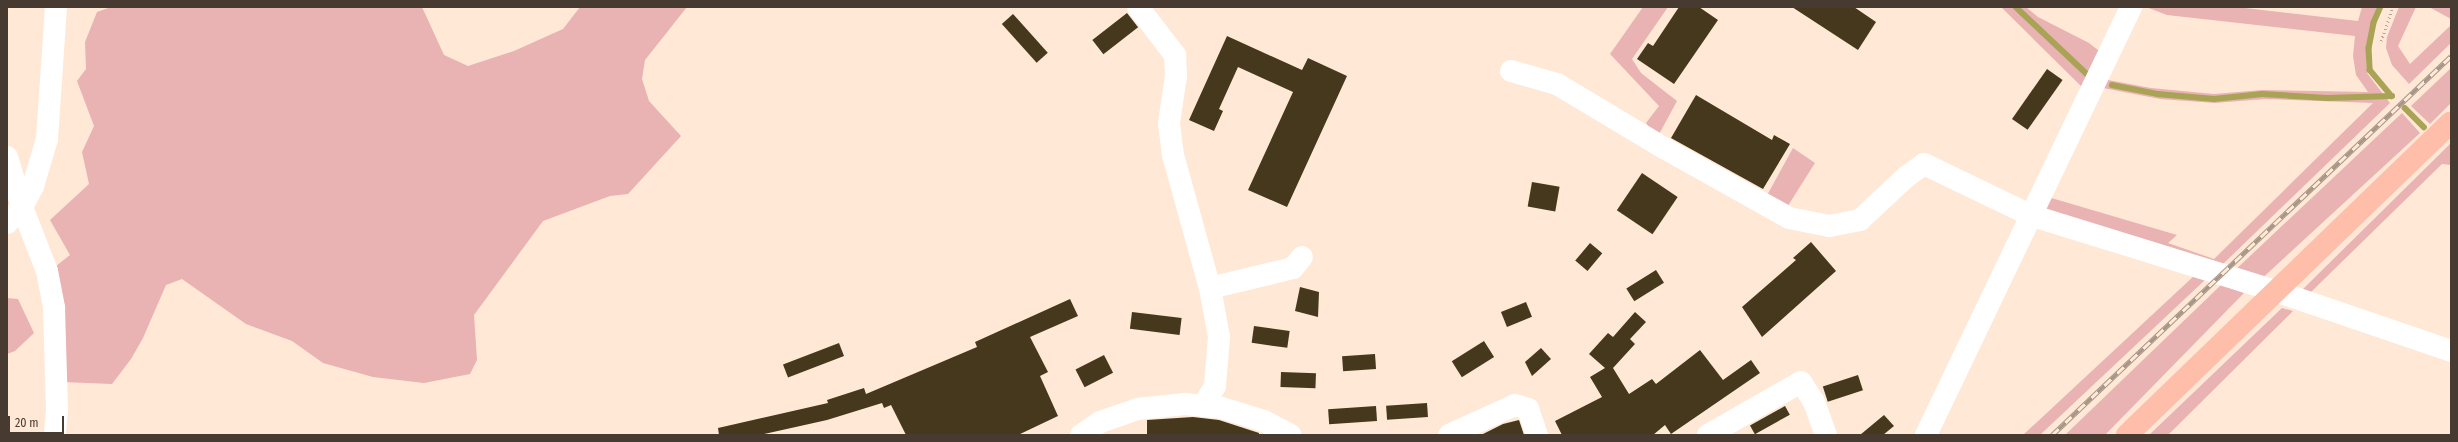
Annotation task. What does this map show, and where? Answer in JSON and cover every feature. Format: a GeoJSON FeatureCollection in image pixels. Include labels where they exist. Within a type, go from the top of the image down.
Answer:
{"type":"FeatureCollection","features":[{"type":"Feature","properties":{"kind":"main road"},"geometry":{"type":"LineString","coordinates":[[2127,435],[2451,122]]}},
{"type":"Feature","properties":{"kind":"street"},"geometry":{"type":"LineString","coordinates":[[7,223],[22,207],[33,186],[47,139],[56,7]]}},
{"type":"Feature","properties":{"kind":"street"},"geometry":{"type":"LineString","coordinates":[[1138,7],[1175,55],[1176,76],[1169,123],[1173,155],[1210,288],[1219,337],[1215,386],[1203,406]]}},
{"type":"Feature","properties":{"kind":"street"},"geometry":{"type":"LineString","coordinates":[[1926,435],[2030,215],[2131,7]]}},
{"type":"Feature","properties":{"kind":"street"},"geometry":{"type":"LineString","coordinates":[[1511,72],[1557,84],[1664,148],[1789,218],[1829,226],[1860,220],[1906,177],[1924,164],[2030,215],[2275,292],[2451,351]]}},
{"type":"Feature","properties":{"kind":"street"},"geometry":{"type":"LineString","coordinates":[[7,157],[22,207],[47,271],[54,308],[57,410],[55,435]]}},
{"type":"Feature","properties":{"kind":"street"},"geometry":{"type":"LineString","coordinates":[[1210,288],[1293,268],[1302,257]]}},
{"type":"Feature","properties":{"kind":"street"},"geometry":{"type":"LineString","coordinates":[[1708,435],[1802,382],[1814,402],[1826,435]]}},
{"type":"Feature","properties":{"kind":"street"},"geometry":{"type":"LineString","coordinates":[[1081,435],[1100,422],[1137,409],[1185,404],[1222,408],[1264,421],[1290,435]]}},
{"type":"Feature","properties":{"kind":"street"},"geometry":{"type":"LineString","coordinates":[[1449,435],[1515,405],[1528,409],[1537,435]]}},
{"type":"Feature","properties":{"kind":"path"},"geometry":{"type":"LineString","coordinates":[[2381,40],[2393,7]]}},
{"type":"Feature","properties":{"kind":"shaded area"},"geometry":{"type":"Polygon","coordinates":[[[111,7],[422,7],[444,55],[468,66],[514,51],[563,29],[580,7],[687,7],[645,60],[642,79],[649,101],[681,136],[628,194],[610,196],[543,221],[474,315],[477,360],[470,374],[424,383],[373,377],[323,363],[292,341],[246,324],[182,279],[166,285],[143,338],[131,359],[112,384],[63,382],[51,270],[70,255],[50,220],[89,184],[82,152],[94,126],[77,81],[86,69],[85,42],[97,12],[111,7]]]}},
{"type":"Feature","properties":{"kind":"shaded area"},"geometry":{"type":"Polygon","coordinates":[[[1643,7],[1668,7],[1632,59],[1641,73],[1677,101],[1657,138],[1646,123],[1659,106],[1610,54],[1643,7]]]}},
{"type":"Feature","properties":{"kind":"shaded area"},"geometry":{"type":"Polygon","coordinates":[[[2001,7],[2026,7],[2038,17],[2089,43],[2103,54],[2084,89],[2001,7]]]}},
{"type":"Feature","properties":{"kind":"shaded area"},"geometry":{"type":"Polygon","coordinates":[[[2146,7],[2236,7],[2358,21],[2362,7],[2378,7],[2371,25],[2366,53],[2367,73],[2390,103],[2224,263],[2217,268],[2046,211],[2045,205],[2048,197],[2177,235],[2168,243],[2214,259],[2373,103],[2265,99],[2215,103],[2160,99],[2098,87],[2108,80],[2151,88],[2214,94],[2262,90],[2368,92],[2356,75],[2353,56],[2355,36],[2167,15],[2146,7]]]}},
{"type":"Feature","properties":{"kind":"shaded area"},"geometry":{"type":"Polygon","coordinates":[[[2399,7],[2416,7],[2398,46],[2410,64],[2451,25],[2451,43],[2409,84],[2392,65],[2386,48],[2387,37],[2399,7]]]}},
{"type":"Feature","properties":{"kind":"shaded area"},"geometry":{"type":"Polygon","coordinates":[[[2429,7],[2451,7],[2451,19],[2429,7]]]}},
{"type":"Feature","properties":{"kind":"shaded area"},"geometry":{"type":"Polygon","coordinates":[[[2451,68],[2451,103],[2430,124],[2411,106],[2451,68]]]}},
{"type":"Feature","properties":{"kind":"shaded area"},"geometry":{"type":"Polygon","coordinates":[[[2402,113],[2420,133],[2258,282],[2232,273],[2402,113]]]}},
{"type":"Feature","properties":{"kind":"shaded area"},"geometry":{"type":"Polygon","coordinates":[[[2451,143],[2451,165],[2442,164],[2311,292],[2301,291],[2451,143]]]}},
{"type":"Feature","properties":{"kind":"shaded area"},"geometry":{"type":"Polygon","coordinates":[[[1793,148],[1815,163],[1784,212],[1765,199],[1793,148]]]}},
{"type":"Feature","properties":{"kind":"shaded area"},"geometry":{"type":"Polygon","coordinates":[[[2195,275],[2206,279],[2040,435],[2023,435],[2195,275]]]}},
{"type":"Feature","properties":{"kind":"shaded area"},"geometry":{"type":"Polygon","coordinates":[[[2221,285],[2244,293],[2105,435],[2065,435],[2221,285]]]}},
{"type":"Feature","properties":{"kind":"shaded area"},"geometry":{"type":"Polygon","coordinates":[[[7,298],[18,299],[34,333],[15,351],[7,354],[7,298]]]}},
{"type":"Feature","properties":{"kind":"shaded area"},"geometry":{"type":"Polygon","coordinates":[[[2282,308],[2293,311],[2168,435],[2149,435],[2282,308]]]}},
{"type":"Feature","properties":{"kind":"building"},"geometry":{"type":"Polygon","coordinates":[[[1679,7],[1699,7],[1718,20],[1674,84],[1637,59],[1648,43],[1653,46],[1679,7]]]}},
{"type":"Feature","properties":{"kind":"building"},"geometry":{"type":"Polygon","coordinates":[[[1792,7],[1854,7],[1876,22],[1858,50],[1792,7]]]}},
{"type":"Feature","properties":{"kind":"building"},"geometry":{"type":"Polygon","coordinates":[[[1127,13],[1138,27],[1103,54],[1092,40],[1127,13]]]}},
{"type":"Feature","properties":{"kind":"building"},"geometry":{"type":"Polygon","coordinates":[[[1013,14],[1048,53],[1037,63],[1002,24],[1013,14]]]}},
{"type":"Feature","properties":{"kind":"building"},"geometry":{"type":"Polygon","coordinates":[[[1227,36],[1302,70],[1308,58],[1347,76],[1287,207],[1248,190],[1293,92],[1238,67],[1219,109],[1223,111],[1214,131],[1189,120],[1227,36]]]}},
{"type":"Feature","properties":{"kind":"building"},"geometry":{"type":"Polygon","coordinates":[[[2047,69],[2063,80],[2028,130],[2012,119],[2047,69]]]}},
{"type":"Feature","properties":{"kind":"building"},"geometry":{"type":"Polygon","coordinates":[[[1696,95],[1772,140],[1774,135],[1790,144],[1763,189],[1671,138],[1696,95]]]}},
{"type":"Feature","properties":{"kind":"building"},"geometry":{"type":"Polygon","coordinates":[[[1642,173],[1678,197],[1652,234],[1617,210],[1642,173]]]}},
{"type":"Feature","properties":{"kind":"building"},"geometry":{"type":"Polygon","coordinates":[[[1532,182],[1560,187],[1555,211],[1528,207],[1532,182]]]}},
{"type":"Feature","properties":{"kind":"building"},"geometry":{"type":"Polygon","coordinates":[[[1811,242],[1836,271],[1762,337],[1742,307],[1796,260],[1793,258],[1811,242]]]}},
{"type":"Feature","properties":{"kind":"building"},"geometry":{"type":"Polygon","coordinates":[[[1590,243],[1602,253],[1587,271],[1575,261],[1590,243]]]}},
{"type":"Feature","properties":{"kind":"building"},"geometry":{"type":"Polygon","coordinates":[[[1656,270],[1664,283],[1634,301],[1626,289],[1656,270]]]}},
{"type":"Feature","properties":{"kind":"building"},"geometry":{"type":"Polygon","coordinates":[[[1300,287],[1319,292],[1318,317],[1295,311],[1300,287]]]}},
{"type":"Feature","properties":{"kind":"building"},"geometry":{"type":"Polygon","coordinates":[[[1070,299],[1078,316],[1030,337],[1048,372],[1040,376],[1058,416],[1018,435],[906,435],[891,405],[884,408],[882,403],[827,420],[760,435],[719,435],[718,428],[828,403],[827,400],[864,388],[866,394],[977,347],[975,342],[1070,299]]]}},
{"type":"Feature","properties":{"kind":"building"},"geometry":{"type":"Polygon","coordinates":[[[1526,302],[1532,317],[1507,327],[1501,312],[1526,302]]]}},
{"type":"Feature","properties":{"kind":"building"},"geometry":{"type":"Polygon","coordinates":[[[1132,312],[1182,318],[1180,335],[1130,329],[1132,312]]]}},
{"type":"Feature","properties":{"kind":"building"},"geometry":{"type":"Polygon","coordinates":[[[1635,312],[1646,322],[1630,339],[1635,344],[1613,368],[1629,394],[1652,379],[1656,384],[1700,350],[1723,380],[1751,360],[1760,373],[1671,434],[1665,425],[1653,435],[1562,435],[1555,421],[1602,397],[1590,377],[1605,368],[1589,354],[1608,333],[1613,337],[1635,312]]]}},
{"type":"Feature","properties":{"kind":"building"},"geometry":{"type":"Polygon","coordinates":[[[1254,326],[1290,331],[1287,348],[1252,343],[1254,326]]]}},
{"type":"Feature","properties":{"kind":"building"},"geometry":{"type":"Polygon","coordinates":[[[1484,341],[1494,357],[1462,377],[1452,361],[1484,341]]]}},
{"type":"Feature","properties":{"kind":"building"},"geometry":{"type":"Polygon","coordinates":[[[839,343],[844,356],[788,378],[783,365],[839,343]]]}},
{"type":"Feature","properties":{"kind":"building"},"geometry":{"type":"Polygon","coordinates":[[[1541,348],[1551,359],[1532,376],[1525,362],[1541,348]]]}},
{"type":"Feature","properties":{"kind":"building"},"geometry":{"type":"Polygon","coordinates":[[[1375,354],[1376,369],[1343,371],[1342,356],[1375,354]]]}},
{"type":"Feature","properties":{"kind":"building"},"geometry":{"type":"Polygon","coordinates":[[[1104,355],[1113,373],[1085,387],[1075,370],[1104,355]]]}},
{"type":"Feature","properties":{"kind":"building"},"geometry":{"type":"Polygon","coordinates":[[[1281,372],[1316,373],[1315,388],[1280,387],[1281,372]]]}},
{"type":"Feature","properties":{"kind":"building"},"geometry":{"type":"Polygon","coordinates":[[[1858,375],[1863,390],[1828,402],[1823,386],[1858,375]]]}},
{"type":"Feature","properties":{"kind":"building"},"geometry":{"type":"Polygon","coordinates":[[[1427,403],[1428,417],[1387,420],[1386,406],[1427,403]]]}},
{"type":"Feature","properties":{"kind":"building"},"geometry":{"type":"Polygon","coordinates":[[[1376,406],[1377,421],[1329,424],[1328,409],[1376,406]]]}},
{"type":"Feature","properties":{"kind":"building"},"geometry":{"type":"Polygon","coordinates":[[[1785,406],[1790,415],[1755,434],[1750,425],[1785,406]]]}},
{"type":"Feature","properties":{"kind":"building"},"geometry":{"type":"Polygon","coordinates":[[[1884,415],[1894,426],[1883,435],[1860,435],[1884,415]]]}},
{"type":"Feature","properties":{"kind":"building"},"geometry":{"type":"Polygon","coordinates":[[[1193,417],[1219,420],[1259,433],[1259,435],[1147,435],[1147,420],[1193,417]]]}},
{"type":"Feature","properties":{"kind":"building"},"geometry":{"type":"Polygon","coordinates":[[[1519,420],[1524,435],[1481,435],[1503,424],[1519,420]]]}},
{"type":"Feature","properties":{"kind":"waterway"},"geometry":{"type":"LineString","coordinates":[[2016,7],[2087,74]]}},
{"type":"Feature","properties":{"kind":"waterway"},"geometry":{"type":"LineString","coordinates":[[2381,7],[2374,23],[2369,48],[2370,70],[2392,96]]}},
{"type":"Feature","properties":{"kind":"waterway"},"geometry":{"type":"LineString","coordinates":[[2112,85],[2158,94],[2214,99],[2262,94],[2327,98],[2392,96]]}},
{"type":"Feature","properties":{"kind":"waterway"},"geometry":{"type":"LineString","coordinates":[[2405,108],[2424,127]]}},
{"type":"Feature","properties":{"kind":"railway"},"geometry":{"type":"LineString","coordinates":[[2052,435],[2451,56]]}}]}
